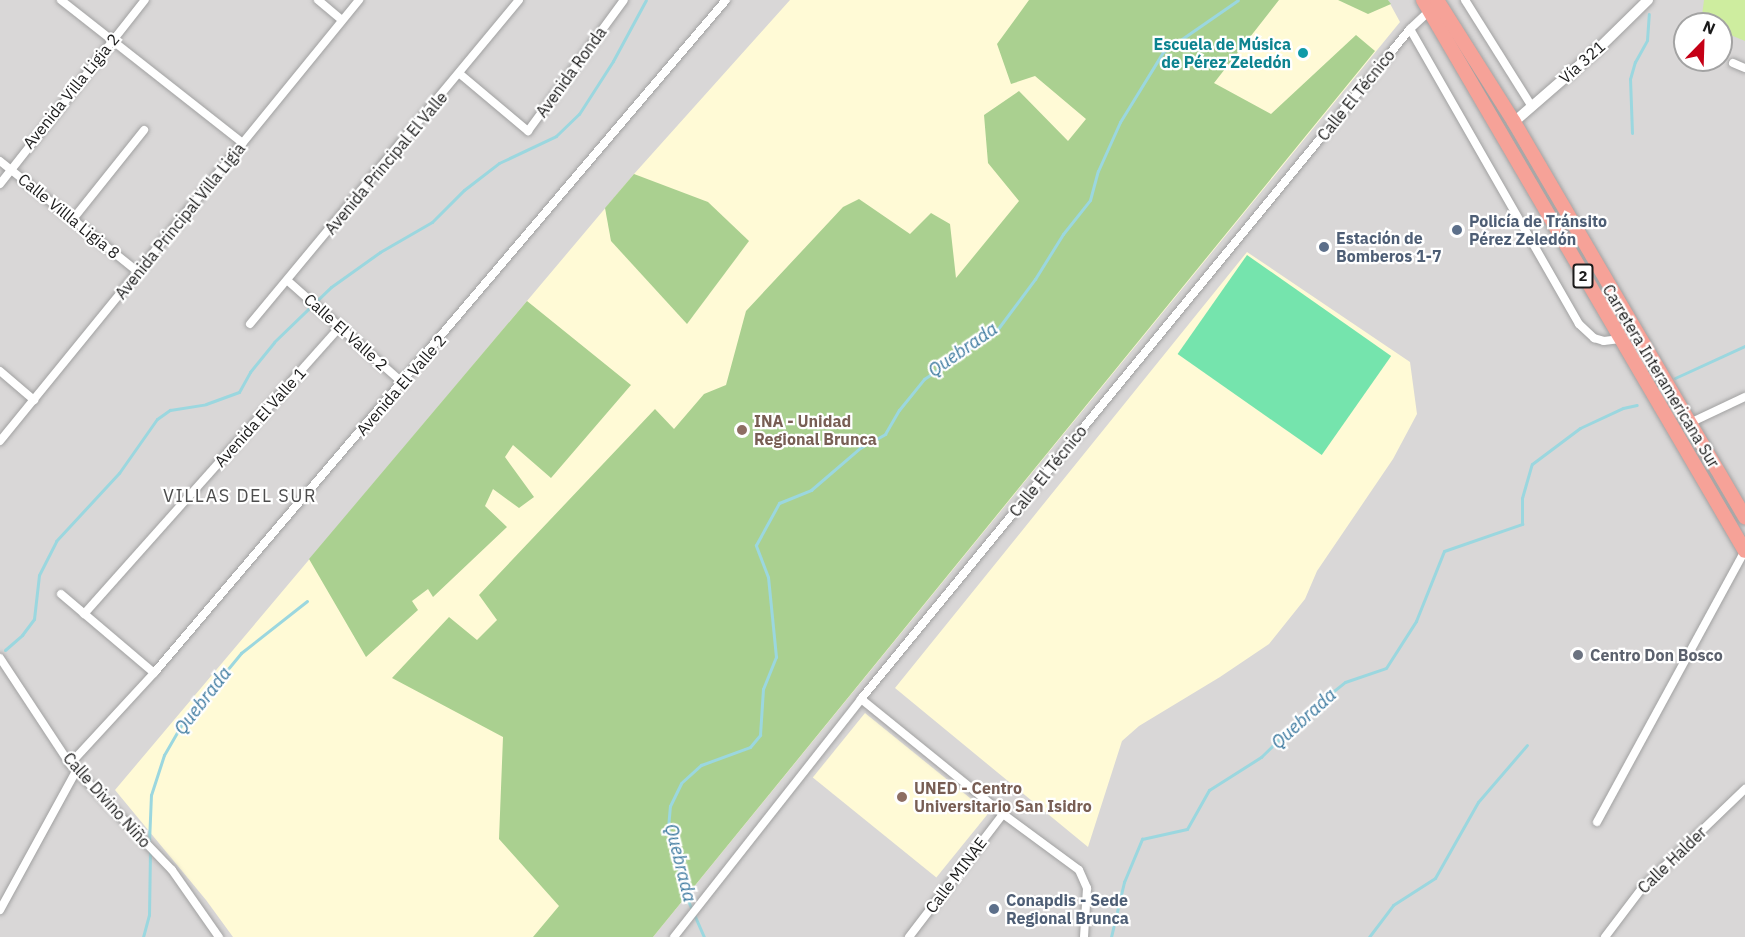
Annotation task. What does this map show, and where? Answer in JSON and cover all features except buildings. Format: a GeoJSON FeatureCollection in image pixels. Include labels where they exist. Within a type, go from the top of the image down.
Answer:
{"type":"FeatureCollection","features":[{"type":"Feature","properties":{"kind":"highway","name":"Carretera Interamericana Sur"},"geometry":{"type":"LineString","coordinates":[[1428,3],[1473,57],[1514,122],[1745,517]]}},
{"type":"Feature","properties":{"kind":"highway","name":"Carretera Interamericana Sur"},"geometry":{"type":"LineString","coordinates":[[1428,3],[1460,64],[1745,551]]}},
{"type":"Feature","properties":{"kind":"highway"},"geometry":{"type":"LineString","coordinates":[[1460,64],[1502,120],[1514,122],[1509,133],[1526,178]]}},
{"type":"Feature","properties":{"kind":"street"},"geometry":{"type":"LineString","coordinates":[[61,0],[243,143]]}},
{"type":"Feature","properties":{"kind":"street","name":"Avenida Villa Ligia 2"},"geometry":{"type":"LineString","coordinates":[[0,184],[10,168],[145,0]]}},
{"type":"Feature","properties":{"kind":"street"},"geometry":{"type":"LineString","coordinates":[[318,0],[342,20]]}},
{"type":"Feature","properties":{"kind":"street","name":"Avenida Principal Villa Ligia"},"geometry":{"type":"LineString","coordinates":[[0,441],[359,0]]}},
{"type":"Feature","properties":{"kind":"street","name":"Avenida Principal El Valle"},"geometry":{"type":"LineString","coordinates":[[250,324],[460,75],[519,0]]}},
{"type":"Feature","properties":{"kind":"street","name":"Avenida Ronda"},"geometry":{"type":"LineString","coordinates":[[460,75],[528,131],[624,0]]}},
{"type":"Feature","properties":{"kind":"street","name":"Avenida El Valle 2"},"geometry":{"type":"LineString","coordinates":[[70,764],[154,673],[403,383],[726,0]]}},
{"type":"Feature","properties":{"kind":"street"},"geometry":{"type":"LineString","coordinates":[[1466,0],[1532,107]]}},
{"type":"Feature","properties":{"kind":"street","name":"Vía 321"},"geometry":{"type":"LineString","coordinates":[[1514,122],[1648,0]]}},
{"type":"Feature","properties":{"kind":"street","name":"Calle El Técnico"},"geometry":{"type":"LineString","coordinates":[[674,937],[861,699],[1410,29],[1428,3]]}},
{"type":"Feature","properties":{"kind":"street"},"geometry":{"type":"LineString","coordinates":[[1410,29],[1579,324],[1594,338],[1604,341],[1620,339]]}},
{"type":"Feature","properties":{"kind":"street"},"geometry":{"type":"LineString","coordinates":[[1733,63],[1745,68]]}},
{"type":"Feature","properties":{"kind":"street"},"geometry":{"type":"LineString","coordinates":[[73,219],[144,130]]}},
{"type":"Feature","properties":{"kind":"street","name":"Calle Villla Ligia 8"},"geometry":{"type":"LineString","coordinates":[[0,161],[138,272]]}},
{"type":"Feature","properties":{"kind":"street","name":"Calle El Valle 2"},"geometry":{"type":"LineString","coordinates":[[288,281],[403,383]]}},
{"type":"Feature","properties":{"kind":"street","name":"Avenida El Valle 1"},"geometry":{"type":"LineString","coordinates":[[84,614],[340,327]]}},
{"type":"Feature","properties":{"kind":"street"},"geometry":{"type":"LineString","coordinates":[[0,371],[34,400]]}},
{"type":"Feature","properties":{"kind":"street"},"geometry":{"type":"LineString","coordinates":[[1690,423],[1745,397]]}},
{"type":"Feature","properties":{"kind":"street"},"geometry":{"type":"LineString","coordinates":[[1597,822],[1745,551]]}},
{"type":"Feature","properties":{"kind":"street"},"geometry":{"type":"LineString","coordinates":[[61,594],[154,673]]}},
{"type":"Feature","properties":{"kind":"street","name":"Calle Divino Niño"},"geometry":{"type":"LineString","coordinates":[[0,658],[70,764],[172,870],[219,937]]}},
{"type":"Feature","properties":{"kind":"street"},"geometry":{"type":"LineString","coordinates":[[861,699],[1003,814],[1071,862],[1084,877],[1088,901],[1084,937]]}},
{"type":"Feature","properties":{"kind":"street"},"geometry":{"type":"LineString","coordinates":[[0,910],[76,771]]}},
{"type":"Feature","properties":{"kind":"street","name":"Calle Halder"},"geometry":{"type":"LineString","coordinates":[[1605,937],[1642,888],[1745,789]]}},
{"type":"Feature","properties":{"kind":"street","name":"Calle MINAE"},"geometry":{"type":"LineString","coordinates":[[909,937],[1003,814]]}},
{"type":"Feature","properties":{"kind":"shaded area"},"geometry":{"type":"Polygon","coordinates":[[[0,0],[1745,0],[1745,937],[0,937],[0,0]]]}},
{"type":"Feature","properties":{"kind":"shaded area","name":"INA - Unidad Regional Brunca"},"geometry":{"type":"Polygon","coordinates":[[[790,0],[1388,0],[1400,22],[653,937],[233,937],[206,900],[115,790],[634,174],[790,0]]]}},
{"type":"Feature","properties":{"kind":"shaded area"},"geometry":{"type":"Polygon","coordinates":[[[1247,252],[1410,362],[1417,414],[1393,459],[1317,571],[1305,599],[1269,644],[1139,726],[1122,741],[1088,847],[895,688],[1247,252]]]}},
{"type":"Feature","properties":{"kind":"shaded area","name":"UNED - Centro Universitario San Isidro"},"geometry":{"type":"Polygon","coordinates":[[[865,713],[989,813],[936,878],[813,778],[865,713]]]}},
{"type":"Feature","properties":{"kind":"green space"},"geometry":{"type":"Polygon","coordinates":[[[1029,0],[1279,0],[1214,83],[1271,114],[1356,35],[1375,51],[653,937],[533,937],[559,906],[499,839],[503,737],[392,678],[449,617],[477,640],[497,620],[479,595],[655,409],[674,429],[704,394],[726,385],[746,311],[843,207],[859,199],[910,234],[931,213],[950,224],[956,278],[1019,201],[988,163],[984,115],[1019,91],[1068,141],[1086,119],[1035,76],[1011,84],[997,44],[1029,0]]]}},
{"type":"Feature","properties":{"kind":"green space"},"geometry":{"type":"Polygon","coordinates":[[[1338,0],[1388,0],[1391,4],[1368,14],[1338,0]]]}},
{"type":"Feature","properties":{"kind":"green space"},"geometry":{"type":"Polygon","coordinates":[[[1704,0],[1745,0],[1745,41],[1733,36],[1733,12],[1702,12],[1704,0]]]}},
{"type":"Feature","properties":{"kind":"green space"},"geometry":{"type":"Polygon","coordinates":[[[634,174],[708,202],[749,241],[687,324],[611,241],[605,208],[634,174]]]}},
{"type":"Feature","properties":{"kind":"green space"},"geometry":{"type":"Polygon","coordinates":[[[1247,255],[1391,356],[1322,455],[1178,354],[1247,255]]]}},
{"type":"Feature","properties":{"kind":"green space"},"geometry":{"type":"Polygon","coordinates":[[[527,301],[631,385],[551,478],[513,445],[505,457],[534,497],[519,508],[493,489],[485,506],[507,527],[433,597],[428,589],[412,601],[418,610],[366,657],[309,559],[527,301]]]}},
{"type":"Feature","properties":{"kind":"waterway"},"geometry":{"type":"LineString","coordinates":[[5,650],[22,635],[34,619],[39,575],[56,541],[119,473],[157,419],[170,410],[206,404],[239,392],[250,372],[274,342],[331,287],[380,252],[432,222],[464,190],[499,163],[556,136],[579,114],[613,61],[646,0]]}},
{"type":"Feature","properties":{"kind":"waterway","name":"Quebrada"},"geometry":{"type":"LineString","coordinates":[[704,937],[686,896],[668,828],[670,806],[681,783],[701,765],[750,747],[760,735],[763,689],[776,657],[768,577],[756,545],[779,503],[811,490],[860,448],[885,434],[899,410],[924,379],[997,330],[1035,279],[1063,234],[1090,200],[1098,171],[1120,122],[1163,52],[1238,0]]}},
{"type":"Feature","properties":{"kind":"waterway"},"geometry":{"type":"LineString","coordinates":[[1632,133],[1630,79],[1635,62],[1647,40],[1649,14]]}},
{"type":"Feature","properties":{"kind":"waterway"},"geometry":{"type":"LineString","coordinates":[[1675,378],[1745,346]]}},
{"type":"Feature","properties":{"kind":"waterway","name":"Quebrada"},"geometry":{"type":"LineString","coordinates":[[1111,937],[1124,882],[1142,839],[1187,829],[1209,790],[1261,757],[1305,714],[1345,682],[1386,668],[1416,621],[1444,551],[1522,524],[1522,498],[1532,464],[1580,428],[1623,408],[1637,405]]}},
{"type":"Feature","properties":{"kind":"waterway","name":"Quebrada"},"geometry":{"type":"LineString","coordinates":[[149,842],[151,795],[164,755],[180,727],[241,653],[307,601]]}},
{"type":"Feature","properties":{"kind":"waterway","name":"Quebrada"},"geometry":{"type":"LineString","coordinates":[[1369,937],[1393,905],[1435,878],[1478,802],[1527,745]]}},
{"type":"Feature","properties":{"kind":"waterway","name":"Quebrada"},"geometry":{"type":"LineString","coordinates":[[143,937],[149,915],[150,851]]}},
{"type":"Feature","properties":{"kind":"place","name":"Escuela de Música de Pérez Zeledón"},"geometry":{"type":"Point","coordinates":[1303,53]}},
{"type":"Feature","properties":{"kind":"place","name":"Policía de Tránsito Pérez Zeledón"},"geometry":{"type":"Point","coordinates":[1457,230]}},
{"type":"Feature","properties":{"kind":"place","name":"Estación de Bomberos 1-7"},"geometry":{"type":"Point","coordinates":[1324,247]}},
{"type":"Feature","properties":{"kind":"place","name":"INA - Unidad Regional Brunca"},"geometry":{"type":"Point","coordinates":[742,430]}},
{"type":"Feature","properties":{"kind":"place","name":"Centro Don Bosco"},"geometry":{"type":"Point","coordinates":[1578,655]}},
{"type":"Feature","properties":{"kind":"place","name":"UNED - Centro Universitario San Isidro"},"geometry":{"type":"Point","coordinates":[902,797]}},
{"type":"Feature","properties":{"kind":"place","name":"Conapdis - Sede Regional Brunca"},"geometry":{"type":"Point","coordinates":[994,909]}},
{"type":"Feature","properties":{"kind":"district","name":"VILLAS DEL SUR"},"geometry":{"type":"Point","coordinates":[240,496]}}]}
